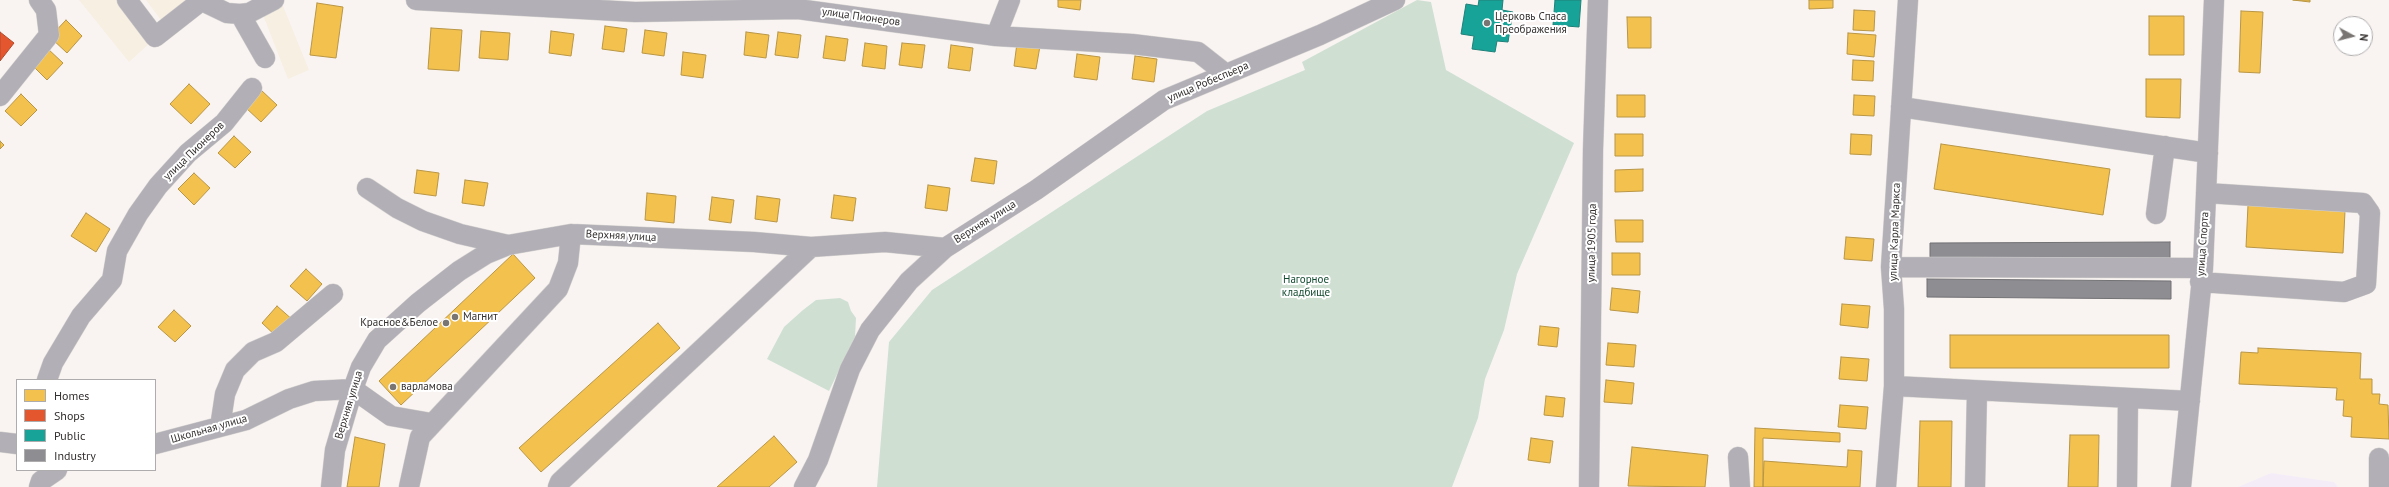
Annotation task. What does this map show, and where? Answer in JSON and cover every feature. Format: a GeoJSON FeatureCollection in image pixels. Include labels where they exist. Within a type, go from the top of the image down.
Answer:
{"type":"FeatureCollection","features":[{"type":"Feature","properties":{"kind":"street"},"geometry":{"type":"LineString","coordinates":[[0,96],[49,35],[46,10],[39,0]]}},
{"type":"Feature","properties":{"kind":"street"},"geometry":{"type":"LineString","coordinates":[[127,0],[155,37],[200,0],[227,13],[240,14],[249,13],[274,0]]}},
{"type":"Feature","properties":{"kind":"street","name":"улица Пионеров"},"geometry":{"type":"LineString","coordinates":[[416,0],[635,12],[798,9],[996,36],[1132,44],[1198,52],[1226,74]]}},
{"type":"Feature","properties":{"kind":"street"},"geometry":{"type":"LineString","coordinates":[[996,36],[1010,0]]}},
{"type":"Feature","properties":{"kind":"street","name":"улица Робеспьера"},"geometry":{"type":"LineString","coordinates":[[1036,190],[1164,100],[1320,35],[1395,0]]}},
{"type":"Feature","properties":{"kind":"street","name":"улица 1905 года"},"geometry":{"type":"LineString","coordinates":[[1589,487],[1594,150],[1598,0]]}},
{"type":"Feature","properties":{"kind":"street","name":"улица Карла Маркса"},"geometry":{"type":"LineString","coordinates":[[1886,487],[1894,386],[1894,309],[1891,267],[1908,0]]}},
{"type":"Feature","properties":{"kind":"street","name":"улица Спорта"},"geometry":{"type":"LineString","coordinates":[[2181,487],[2202,275],[2214,0]]}},
{"type":"Feature","properties":{"kind":"street"},"geometry":{"type":"LineString","coordinates":[[240,14],[265,58]]}},
{"type":"Feature","properties":{"kind":"street","name":"улица Пионеров"},"geometry":{"type":"LineString","coordinates":[[47,379],[53,363],[81,316],[112,280],[117,251],[138,214],[158,186],[188,153],[224,123],[252,88]]}},
{"type":"Feature","properties":{"kind":"street"},"geometry":{"type":"LineString","coordinates":[[1901,107],[2208,153]]}},
{"type":"Feature","properties":{"kind":"street"},"geometry":{"type":"LineString","coordinates":[[2156,214],[2165,146]]}},
{"type":"Feature","properties":{"kind":"street"},"geometry":{"type":"LineString","coordinates":[[367,188],[397,208],[423,221],[460,234],[508,245]]}},
{"type":"Feature","properties":{"kind":"street","name":"Верхняя улица"},"geometry":{"type":"LineString","coordinates":[[331,487],[335,450],[353,389],[361,367],[377,340],[418,303],[459,271],[486,254],[508,245],[571,234],[754,242],[811,247],[885,242],[945,248],[1036,190]]}},
{"type":"Feature","properties":{"kind":"street"},"geometry":{"type":"LineString","coordinates":[[1891,267],[2202,275],[2344,292],[2366,284],[2370,213],[2363,203],[2206,193]]}},
{"type":"Feature","properties":{"kind":"street"},"geometry":{"type":"LineString","coordinates":[[409,487],[420,437],[431,423],[558,289],[568,263],[571,234]]}},
{"type":"Feature","properties":{"kind":"street"},"geometry":{"type":"LineString","coordinates":[[558,487],[560,482],[811,247]]}},
{"type":"Feature","properties":{"kind":"street"},"geometry":{"type":"LineString","coordinates":[[804,487],[818,460],[850,369],[870,330],[909,281],[945,248]]}},
{"type":"Feature","properties":{"kind":"street"},"geometry":{"type":"LineString","coordinates":[[220,427],[225,394],[235,370],[253,352],[276,342],[333,294]]}},
{"type":"Feature","properties":{"kind":"street"},"geometry":{"type":"LineString","coordinates":[[1894,386],[2190,401]]}},
{"type":"Feature","properties":{"kind":"street"},"geometry":{"type":"LineString","coordinates":[[353,389],[391,416],[431,423]]}},
{"type":"Feature","properties":{"kind":"street","name":"Школьная улица"},"geometry":{"type":"LineString","coordinates":[[156,444],[246,420],[289,399],[314,391],[353,389]]}},
{"type":"Feature","properties":{"kind":"street"},"geometry":{"type":"LineString","coordinates":[[1975,487],[1977,391]]}},
{"type":"Feature","properties":{"kind":"street"},"geometry":{"type":"LineString","coordinates":[[2126,487],[2128,398]]}},
{"type":"Feature","properties":{"kind":"street"},"geometry":{"type":"LineString","coordinates":[[0,442],[16,444]]}},
{"type":"Feature","properties":{"kind":"street"},"geometry":{"type":"LineString","coordinates":[[1738,457],[1740,487]]}},
{"type":"Feature","properties":{"kind":"street"},"geometry":{"type":"LineString","coordinates":[[2379,458],[2379,487]]}},
{"type":"Feature","properties":{"kind":"street"},"geometry":{"type":"LineString","coordinates":[[38,487],[41,481],[56,471]]}},
{"type":"Feature","properties":{"kind":"shaded area"},"geometry":{"type":"Polygon","coordinates":[[[79,0],[119,0],[151,42],[129,62],[79,0]]]}},
{"type":"Feature","properties":{"kind":"shaded area"},"geometry":{"type":"Polygon","coordinates":[[[146,0],[188,0],[161,20],[146,0]]]}},
{"type":"Feature","properties":{"kind":"shaded area"},"geometry":{"type":"Polygon","coordinates":[[[283,6],[309,70],[288,79],[263,15],[283,6]]]}},
{"type":"Feature","properties":{"kind":"shaded area"},"geometry":{"type":"Polygon","coordinates":[[[2271,473],[2334,482],[2338,487],[2238,487],[2271,473]]]}},
{"type":"Feature","properties":{"kind":"green space","name":"Нагорное кладбище"},"geometry":{"type":"Polygon","coordinates":[[[1417,0],[1431,2],[1446,70],[1574,143],[1517,274],[1504,330],[1485,379],[1478,418],[1452,487],[877,487],[889,342],[932,290],[1207,111],[1305,70],[1302,62],[1417,0]]]}},
{"type":"Feature","properties":{"kind":"green space"},"geometry":{"type":"Polygon","coordinates":[[[840,298],[848,302],[851,311],[856,318],[855,337],[829,391],[767,359],[784,327],[803,310],[816,300],[840,298]]]}},
{"type":"Feature","properties":{"kind":"building: Homes"},"geometry":{"type":"Polygon","coordinates":[[[1058,0],[1081,0],[1080,10],[1058,7],[1058,0]]]}},
{"type":"Feature","properties":{"kind":"building: Homes"},"geometry":{"type":"Polygon","coordinates":[[[1809,0],[1833,0],[1833,8],[1809,9],[1809,0]]]}},
{"type":"Feature","properties":{"kind":"building: Homes"},"geometry":{"type":"Polygon","coordinates":[[[2293,0],[2310,0],[2310,2],[2293,0]]]}},
{"type":"Feature","properties":{"kind":"building: Homes"},"geometry":{"type":"Polygon","coordinates":[[[317,3],[343,7],[336,58],[310,55],[317,3]]]}},
{"type":"Feature","properties":{"kind":"building: Homes"},"geometry":{"type":"Polygon","coordinates":[[[1854,10],[1875,11],[1874,31],[1853,30],[1854,10]]]}},
{"type":"Feature","properties":{"kind":"building: Homes"},"geometry":{"type":"Polygon","coordinates":[[[2241,11],[2263,12],[2260,73],[2239,72],[2241,11]]]}},
{"type":"Feature","properties":{"kind":"building: Homes"},"geometry":{"type":"Polygon","coordinates":[[[2149,16],[2184,16],[2184,55],[2149,55],[2149,16]]]}},
{"type":"Feature","properties":{"kind":"building: Homes"},"geometry":{"type":"Polygon","coordinates":[[[1627,17],[1651,17],[1651,48],[1628,48],[1627,17]]]}},
{"type":"Feature","properties":{"kind":"building: Homes"},"geometry":{"type":"Polygon","coordinates":[[[66,20],[82,36],[67,53],[50,37],[66,20]]]}},
{"type":"Feature","properties":{"kind":"building: Homes"},"geometry":{"type":"Polygon","coordinates":[[[605,26],[627,29],[624,52],[602,49],[605,26]]]}},
{"type":"Feature","properties":{"kind":"building: Homes"},"geometry":{"type":"Polygon","coordinates":[[[431,28],[462,30],[459,71],[428,69],[431,28]]]}},
{"type":"Feature","properties":{"kind":"building: Homes"},"geometry":{"type":"Polygon","coordinates":[[[645,30],[667,33],[664,56],[642,53],[645,30]]]}},
{"type":"Feature","properties":{"kind":"building: Homes"},"geometry":{"type":"Polygon","coordinates":[[[481,31],[510,33],[508,60],[479,58],[481,31]]]}},
{"type":"Feature","properties":{"kind":"building: Homes"},"geometry":{"type":"Polygon","coordinates":[[[551,31],[574,34],[571,56],[549,53],[551,31]]]}},
{"type":"Feature","properties":{"kind":"building: Homes"},"geometry":{"type":"Polygon","coordinates":[[[746,32],[769,35],[766,58],[744,55],[746,32]]]}},
{"type":"Feature","properties":{"kind":"building: Homes"},"geometry":{"type":"Polygon","coordinates":[[[778,32],[801,35],[798,58],[775,55],[778,32]]]}},
{"type":"Feature","properties":{"kind":"building: Homes"},"geometry":{"type":"Polygon","coordinates":[[[1848,33],[1876,35],[1874,57],[1847,54],[1848,33]]]}},
{"type":"Feature","properties":{"kind":"building: Homes"},"geometry":{"type":"Polygon","coordinates":[[[826,36],[848,39],[845,61],[823,58],[826,36]]]}},
{"type":"Feature","properties":{"kind":"building: Homes"},"geometry":{"type":"Polygon","coordinates":[[[865,43],[887,46],[885,69],[862,66],[865,43]]]}},
{"type":"Feature","properties":{"kind":"building: Homes"},"geometry":{"type":"Polygon","coordinates":[[[902,43],[925,45],[922,68],[899,65],[902,43]]]}},
{"type":"Feature","properties":{"kind":"building: Homes"},"geometry":{"type":"Polygon","coordinates":[[[1017,43],[1040,46],[1036,69],[1014,66],[1017,43]]]}},
{"type":"Feature","properties":{"kind":"building: Homes"},"geometry":{"type":"Polygon","coordinates":[[[951,45],[973,48],[970,71],[948,68],[951,45]]]}},
{"type":"Feature","properties":{"kind":"building: Homes"},"geometry":{"type":"Polygon","coordinates":[[[47,48],[63,63],[47,80],[31,64],[47,48]]]}},
{"type":"Feature","properties":{"kind":"building: Homes"},"geometry":{"type":"Polygon","coordinates":[[[683,52],[706,55],[703,78],[681,75],[683,52]]]}},
{"type":"Feature","properties":{"kind":"building: Homes"},"geometry":{"type":"Polygon","coordinates":[[[1077,54],[1100,57],[1097,80],[1074,77],[1077,54]]]}},
{"type":"Feature","properties":{"kind":"building: Homes"},"geometry":{"type":"Polygon","coordinates":[[[1135,56],[1157,59],[1154,82],[1132,79],[1135,56]]]}},
{"type":"Feature","properties":{"kind":"building: Homes"},"geometry":{"type":"Polygon","coordinates":[[[1853,60],[1874,61],[1873,81],[1852,80],[1853,60]]]}},
{"type":"Feature","properties":{"kind":"building: Homes"},"geometry":{"type":"Polygon","coordinates":[[[2146,79],[2181,79],[2180,118],[2146,117],[2146,79]]]}},
{"type":"Feature","properties":{"kind":"building: Homes"},"geometry":{"type":"Polygon","coordinates":[[[189,84],[210,104],[191,124],[170,104],[189,84]]]}},
{"type":"Feature","properties":{"kind":"building: Homes"},"geometry":{"type":"Polygon","coordinates":[[[261,90],[277,105],[261,122],[245,107],[261,90]]]}},
{"type":"Feature","properties":{"kind":"building: Homes"},"geometry":{"type":"Polygon","coordinates":[[[21,94],[37,110],[21,126],[5,111],[21,94]]]}},
{"type":"Feature","properties":{"kind":"building: Homes"},"geometry":{"type":"Polygon","coordinates":[[[1617,95],[1645,95],[1645,117],[1617,117],[1617,95]]]}},
{"type":"Feature","properties":{"kind":"building: Homes"},"geometry":{"type":"Polygon","coordinates":[[[1854,95],[1875,96],[1874,116],[1853,115],[1854,95]]]}},
{"type":"Feature","properties":{"kind":"building: Homes"},"geometry":{"type":"Polygon","coordinates":[[[1615,134],[1643,134],[1643,156],[1615,156],[1615,134]]]}},
{"type":"Feature","properties":{"kind":"building: Homes"},"geometry":{"type":"Polygon","coordinates":[[[1851,134],[1872,135],[1871,155],[1850,154],[1851,134]]]}},
{"type":"Feature","properties":{"kind":"building: Homes"},"geometry":{"type":"Polygon","coordinates":[[[234,136],[251,152],[235,168],[218,153],[234,136]]]}},
{"type":"Feature","properties":{"kind":"building: Homes"},"geometry":{"type":"Polygon","coordinates":[[[0,141],[4,145],[0,149],[0,141]]]}},
{"type":"Feature","properties":{"kind":"building: Homes"},"geometry":{"type":"Polygon","coordinates":[[[1941,144],[2110,169],[2103,215],[1934,189],[1941,144]]]}},
{"type":"Feature","properties":{"kind":"building: Homes"},"geometry":{"type":"Polygon","coordinates":[[[975,158],[997,161],[994,184],[971,181],[975,158]]]}},
{"type":"Feature","properties":{"kind":"building: Homes"},"geometry":{"type":"Polygon","coordinates":[[[1643,169],[1643,191],[1615,192],[1615,170],[1643,169]]]}},
{"type":"Feature","properties":{"kind":"building: Homes"},"geometry":{"type":"Polygon","coordinates":[[[417,170],[439,173],[436,196],[414,193],[417,170]]]}},
{"type":"Feature","properties":{"kind":"building: Homes"},"geometry":{"type":"Polygon","coordinates":[[[194,173],[210,188],[194,205],[178,189],[194,173]]]}},
{"type":"Feature","properties":{"kind":"building: Homes"},"geometry":{"type":"Polygon","coordinates":[[[465,180],[488,183],[484,206],[462,203],[465,180]]]}},
{"type":"Feature","properties":{"kind":"building: Homes"},"geometry":{"type":"Polygon","coordinates":[[[928,185],[950,188],[947,211],[925,208],[928,185]]]}},
{"type":"Feature","properties":{"kind":"building: Homes"},"geometry":{"type":"Polygon","coordinates":[[[647,193],[676,196],[674,223],[645,220],[647,193]]]}},
{"type":"Feature","properties":{"kind":"building: Homes"},"geometry":{"type":"Polygon","coordinates":[[[834,195],[856,198],[853,221],[831,218],[834,195]]]}},
{"type":"Feature","properties":{"kind":"building: Homes"},"geometry":{"type":"Polygon","coordinates":[[[757,196],[780,199],[777,222],[755,219],[757,196]]]}},
{"type":"Feature","properties":{"kind":"building: Homes"},"geometry":{"type":"Polygon","coordinates":[[[712,197],[734,200],[731,223],[709,220],[712,197]]]}},
{"type":"Feature","properties":{"kind":"building: Homes"},"geometry":{"type":"Polygon","coordinates":[[[2248,205],[2345,211],[2343,253],[2246,247],[2248,205]]]}},
{"type":"Feature","properties":{"kind":"building: Homes"},"geometry":{"type":"Polygon","coordinates":[[[86,213],[110,229],[96,252],[71,236],[86,213]]]}},
{"type":"Feature","properties":{"kind":"building: Homes"},"geometry":{"type":"Polygon","coordinates":[[[1615,220],[1643,220],[1643,242],[1616,242],[1615,220]]]}},
{"type":"Feature","properties":{"kind":"building: Homes"},"geometry":{"type":"Polygon","coordinates":[[[1846,237],[1874,239],[1872,261],[1844,259],[1846,237]]]}},
{"type":"Feature","properties":{"kind":"building: Homes"},"geometry":{"type":"Polygon","coordinates":[[[1612,253],[1640,253],[1640,275],[1612,275],[1612,253]]]}},
{"type":"Feature","properties":{"kind":"building: Homes"},"geometry":{"type":"Polygon","coordinates":[[[513,254],[535,278],[401,405],[379,381],[513,254]]]}},
{"type":"Feature","properties":{"kind":"building: Homes"},"geometry":{"type":"Polygon","coordinates":[[[306,269],[322,284],[307,301],[290,286],[306,269]]]}},
{"type":"Feature","properties":{"kind":"building: Homes"},"geometry":{"type":"Polygon","coordinates":[[[1612,288],[1640,291],[1638,313],[1610,310],[1612,288]]]}},
{"type":"Feature","properties":{"kind":"building: Homes"},"geometry":{"type":"Polygon","coordinates":[[[1842,304],[1870,306],[1868,328],[1840,325],[1842,304]]]}},
{"type":"Feature","properties":{"kind":"building: Homes"},"geometry":{"type":"Polygon","coordinates":[[[277,306],[294,321],[278,338],[262,323],[277,306]]]}},
{"type":"Feature","properties":{"kind":"building: Homes"},"geometry":{"type":"Polygon","coordinates":[[[174,310],[191,326],[175,342],[158,327],[174,310]]]}},
{"type":"Feature","properties":{"kind":"building: Homes"},"geometry":{"type":"Polygon","coordinates":[[[658,323],[680,348],[541,472],[519,448],[658,323]]]}},
{"type":"Feature","properties":{"kind":"building: Homes"},"geometry":{"type":"Polygon","coordinates":[[[1540,326],[1559,328],[1557,347],[1538,345],[1540,326]]]}},
{"type":"Feature","properties":{"kind":"building: Homes"},"geometry":{"type":"Polygon","coordinates":[[[1950,335],[2169,335],[2169,368],[1950,368],[1950,335]]]}},
{"type":"Feature","properties":{"kind":"building: Homes"},"geometry":{"type":"Polygon","coordinates":[[[1608,343],[1636,345],[1634,367],[1606,365],[1608,343]]]}},
{"type":"Feature","properties":{"kind":"building: Homes"},"geometry":{"type":"Polygon","coordinates":[[[2258,348],[2361,353],[2360,379],[2372,379],[2372,394],[2380,394],[2379,404],[2388,405],[2389,439],[2351,437],[2352,417],[2343,416],[2344,400],[2336,400],[2337,388],[2239,384],[2241,352],[2258,353],[2258,348]]]}},
{"type":"Feature","properties":{"kind":"building: Homes"},"geometry":{"type":"Polygon","coordinates":[[[1841,357],[1869,359],[1867,381],[1839,379],[1841,357]]]}},
{"type":"Feature","properties":{"kind":"building: Homes"},"geometry":{"type":"Polygon","coordinates":[[[1606,380],[1634,383],[1632,404],[1604,402],[1606,380]]]}},
{"type":"Feature","properties":{"kind":"building: Homes"},"geometry":{"type":"Polygon","coordinates":[[[1546,396],[1565,398],[1563,417],[1544,415],[1546,396]]]}},
{"type":"Feature","properties":{"kind":"building: Homes"},"geometry":{"type":"Polygon","coordinates":[[[1840,405],[1868,407],[1866,429],[1838,427],[1840,405]]]}},
{"type":"Feature","properties":{"kind":"building: Homes"},"geometry":{"type":"Polygon","coordinates":[[[1920,421],[1952,421],[1951,487],[1918,487],[1920,421]]]}},
{"type":"Feature","properties":{"kind":"building: Homes"},"geometry":{"type":"Polygon","coordinates":[[[1755,428],[1840,433],[1840,442],[1763,438],[1763,487],[1754,487],[1755,428]]]}},
{"type":"Feature","properties":{"kind":"building: Homes"},"geometry":{"type":"Polygon","coordinates":[[[2070,435],[2099,435],[2098,487],[2068,487],[2070,435]]]}},
{"type":"Feature","properties":{"kind":"building: Homes"},"geometry":{"type":"Polygon","coordinates":[[[774,436],[797,462],[769,487],[717,487],[774,436]]]}},
{"type":"Feature","properties":{"kind":"building: Homes"},"geometry":{"type":"Polygon","coordinates":[[[355,437],[385,444],[379,487],[347,487],[355,437]]]}},
{"type":"Feature","properties":{"kind":"building: Homes"},"geometry":{"type":"Polygon","coordinates":[[[1531,438],[1553,441],[1550,463],[1528,460],[1531,438]]]}},
{"type":"Feature","properties":{"kind":"building: Homes"},"geometry":{"type":"Polygon","coordinates":[[[1632,447],[1708,455],[1705,487],[1628,486],[1632,447]]]}},
{"type":"Feature","properties":{"kind":"building: Homes"},"geometry":{"type":"Polygon","coordinates":[[[1848,450],[1862,451],[1860,487],[1763,487],[1764,461],[1847,467],[1848,450]]]}},
{"type":"Feature","properties":{"kind":"building: Shops"},"geometry":{"type":"Polygon","coordinates":[[[0,32],[14,43],[0,61],[0,32]]]}},
{"type":"Feature","properties":{"kind":"building: Public","name":"Церковь Спаса Преображения"},"geometry":{"type":"Polygon","coordinates":[[[1479,0],[1503,0],[1502,10],[1513,12],[1508,42],[1497,41],[1495,52],[1472,49],[1474,36],[1461,34],[1466,4],[1478,6],[1479,0]]]}},
{"type":"Feature","properties":{"kind":"building: Public"},"geometry":{"type":"Polygon","coordinates":[[[1555,0],[1581,0],[1579,27],[1553,25],[1555,0]]]}},
{"type":"Feature","properties":{"kind":"building: Industry"},"geometry":{"type":"Polygon","coordinates":[[[2170,242],[2170,259],[1930,261],[1930,243],[2170,242]]]}},
{"type":"Feature","properties":{"kind":"building: Industry"},"geometry":{"type":"Polygon","coordinates":[[[1927,279],[2171,281],[2171,299],[1927,297],[1927,279]]]}},
{"type":"Feature","properties":{"kind":"place","name":"Церковь Спаса Преображения"},"geometry":{"type":"Point","coordinates":[1487,23]}},
{"type":"Feature","properties":{"kind":"place","name":"Магнит"},"geometry":{"type":"Point","coordinates":[455,317]}},
{"type":"Feature","properties":{"kind":"place","name":"Красное&Белое"},"geometry":{"type":"Point","coordinates":[446,323]}},
{"type":"Feature","properties":{"kind":"place","name":"варламова"},"geometry":{"type":"Point","coordinates":[393,387]}}]}
